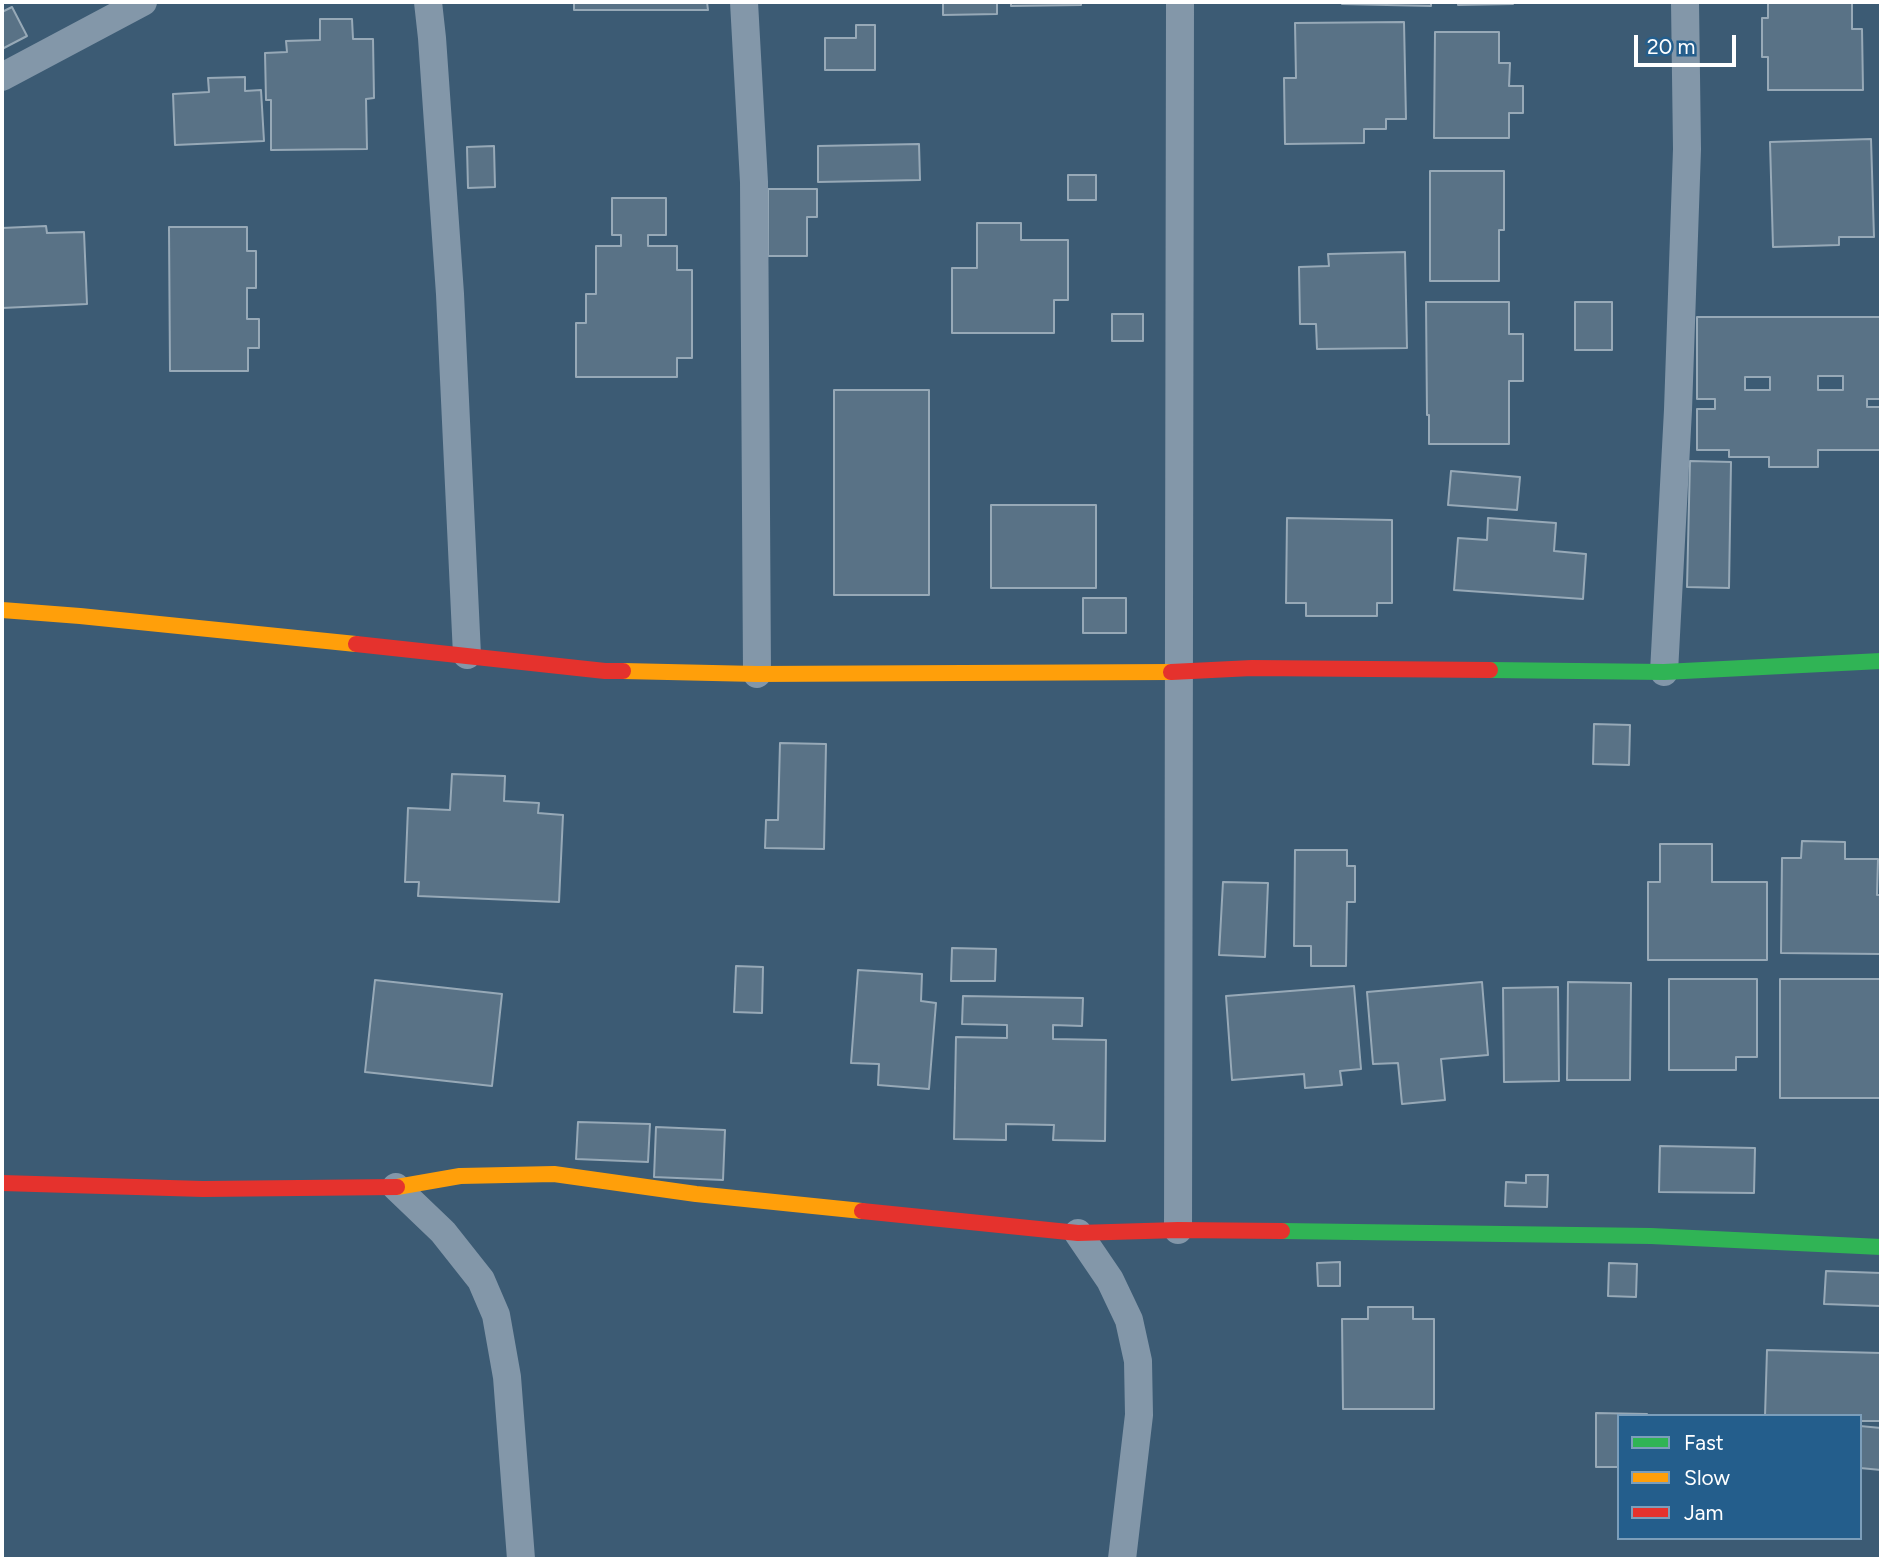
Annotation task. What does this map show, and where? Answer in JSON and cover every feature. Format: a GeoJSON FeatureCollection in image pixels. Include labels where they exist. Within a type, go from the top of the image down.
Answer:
{"type":"FeatureCollection","features":[{"type":"Feature","properties":{"kind":"street"},"geometry":{"type":"LineString","coordinates":[[2,77],[142,2]]}},
{"type":"Feature","properties":{"kind":"street"},"geometry":{"type":"LineString","coordinates":[[428,2],[450,294],[467,654]]}},
{"type":"Feature","properties":{"kind":"street"},"geometry":{"type":"LineString","coordinates":[[744,2],[754,182],[757,674]]}},
{"type":"Feature","properties":{"kind":"street"},"geometry":{"type":"LineString","coordinates":[[1178,1230],[1180,2]]}},
{"type":"Feature","properties":{"kind":"street"},"geometry":{"type":"LineString","coordinates":[[1664,672],[1678,410],[1687,149],[1685,2]]}},
{"type":"Feature","properties":{"kind":"street"},"geometry":{"type":"LineString","coordinates":[[2,610],[80,615],[467,654],[606,671],[757,674],[1179,672],[1252,668],[1664,672],[1881,661]]}},
{"type":"Feature","properties":{"kind":"street"},"geometry":{"type":"LineString","coordinates":[[2,1183],[203,1189],[396,1187],[460,1176],[554,1174],[696,1194],[1078,1233],[1178,1230],[1651,1236],[1881,1247]]}},
{"type":"Feature","properties":{"kind":"street"},"geometry":{"type":"LineString","coordinates":[[396,1187],[443,1232],[481,1280],[496,1315],[507,1377],[521,1559]]}},
{"type":"Feature","properties":{"kind":"street"},"geometry":{"type":"LineString","coordinates":[[1078,1233],[1110,1280],[1129,1320],[1138,1361],[1139,1415],[1122,1559]]}},
{"type":"Feature","properties":{"kind":"building"},"geometry":{"type":"Polygon","coordinates":[[[574,2],[707,2],[708,10],[574,10],[574,2]]]}},
{"type":"Feature","properties":{"kind":"building"},"geometry":{"type":"Polygon","coordinates":[[[943,2],[997,2],[997,14],[943,15],[943,2]]]}},
{"type":"Feature","properties":{"kind":"building"},"geometry":{"type":"Polygon","coordinates":[[[1011,2],[1081,2],[1081,5],[1011,6],[1011,2]]]}},
{"type":"Feature","properties":{"kind":"building"},"geometry":{"type":"Polygon","coordinates":[[[1431,2],[1431,6],[1342,4],[1431,2]]]}},
{"type":"Feature","properties":{"kind":"building"},"geometry":{"type":"Polygon","coordinates":[[[1458,2],[1513,2],[1513,4],[1458,5],[1458,2]]]}},
{"type":"Feature","properties":{"kind":"building"},"geometry":{"type":"Polygon","coordinates":[[[1768,2],[1852,2],[1852,29],[1862,29],[1863,90],[1768,90],[1768,57],[1762,57],[1762,18],[1768,18],[1768,2]]]}},
{"type":"Feature","properties":{"kind":"building"},"geometry":{"type":"Polygon","coordinates":[[[12,7],[27,36],[2,49],[2,12],[12,7]]]}},
{"type":"Feature","properties":{"kind":"building"},"geometry":{"type":"Polygon","coordinates":[[[320,19],[352,19],[353,39],[373,39],[374,98],[366,99],[367,149],[271,150],[271,100],[266,100],[265,53],[287,52],[286,41],[320,40],[320,19]]]}},
{"type":"Feature","properties":{"kind":"building"},"geometry":{"type":"Polygon","coordinates":[[[1404,22],[1406,119],[1386,119],[1386,129],[1364,129],[1364,143],[1285,144],[1284,78],[1296,78],[1295,23],[1404,22]]]}},
{"type":"Feature","properties":{"kind":"building"},"geometry":{"type":"Polygon","coordinates":[[[856,25],[875,25],[875,70],[825,70],[825,38],[856,38],[856,25]]]}},
{"type":"Feature","properties":{"kind":"building"},"geometry":{"type":"Polygon","coordinates":[[[1435,32],[1499,32],[1499,63],[1510,63],[1509,86],[1523,86],[1523,113],[1509,113],[1509,138],[1434,138],[1435,32]]]}},
{"type":"Feature","properties":{"kind":"building"},"geometry":{"type":"Polygon","coordinates":[[[245,77],[245,91],[261,90],[264,141],[175,145],[173,94],[209,92],[208,78],[245,77]]]}},
{"type":"Feature","properties":{"kind":"building"},"geometry":{"type":"Polygon","coordinates":[[[1871,139],[1874,237],[1839,237],[1839,245],[1773,247],[1770,142],[1871,139]]]}},
{"type":"Feature","properties":{"kind":"building"},"geometry":{"type":"Polygon","coordinates":[[[919,144],[920,180],[818,182],[818,146],[919,144]]]}},
{"type":"Feature","properties":{"kind":"building"},"geometry":{"type":"Polygon","coordinates":[[[494,146],[495,187],[468,188],[467,147],[494,146]]]}},
{"type":"Feature","properties":{"kind":"building"},"geometry":{"type":"Polygon","coordinates":[[[1430,171],[1504,171],[1504,230],[1499,230],[1499,281],[1430,281],[1430,171]]]}},
{"type":"Feature","properties":{"kind":"building"},"geometry":{"type":"Polygon","coordinates":[[[1068,175],[1096,175],[1096,200],[1068,200],[1068,175]]]}},
{"type":"Feature","properties":{"kind":"building"},"geometry":{"type":"Polygon","coordinates":[[[768,189],[817,189],[817,217],[807,217],[807,256],[768,256],[768,189]]]}},
{"type":"Feature","properties":{"kind":"building"},"geometry":{"type":"Polygon","coordinates":[[[612,198],[666,198],[666,235],[648,235],[648,246],[677,246],[677,270],[692,270],[692,358],[677,358],[677,377],[576,377],[576,323],[586,323],[586,294],[596,294],[596,246],[621,246],[621,235],[612,235],[612,198]]]}},
{"type":"Feature","properties":{"kind":"building"},"geometry":{"type":"Polygon","coordinates":[[[977,223],[1021,223],[1021,240],[1068,240],[1068,300],[1054,300],[1054,333],[952,333],[952,268],[977,268],[977,223]]]}},
{"type":"Feature","properties":{"kind":"building"},"geometry":{"type":"Polygon","coordinates":[[[46,226],[47,233],[84,232],[87,304],[2,308],[2,228],[46,226]]]}},
{"type":"Feature","properties":{"kind":"building"},"geometry":{"type":"Polygon","coordinates":[[[169,227],[247,227],[247,251],[256,251],[256,288],[247,288],[247,319],[259,319],[259,348],[248,348],[248,371],[170,371],[169,227]]]}},
{"type":"Feature","properties":{"kind":"building"},"geometry":{"type":"Polygon","coordinates":[[[1405,252],[1407,348],[1317,349],[1316,324],[1300,324],[1299,267],[1329,266],[1328,254],[1405,252]]]}},
{"type":"Feature","properties":{"kind":"building"},"geometry":{"type":"Polygon","coordinates":[[[1426,302],[1509,302],[1509,334],[1523,334],[1523,381],[1509,381],[1509,444],[1429,444],[1426,302]]]}},
{"type":"Feature","properties":{"kind":"building"},"geometry":{"type":"Polygon","coordinates":[[[1575,302],[1612,302],[1612,350],[1575,350],[1575,302]]]}},
{"type":"Feature","properties":{"kind":"building"},"geometry":{"type":"Polygon","coordinates":[[[1112,314],[1143,314],[1143,341],[1112,341],[1112,314]]]}},
{"type":"Feature","properties":{"kind":"building"},"geometry":{"type":"Polygon","coordinates":[[[1697,317],[1881,317],[1881,399],[1867,399],[1867,407],[1881,407],[1881,450],[1818,450],[1818,467],[1769,467],[1769,457],[1729,457],[1729,450],[1697,450],[1697,409],[1715,409],[1715,399],[1697,399],[1697,317]],[[1818,376],[1818,390],[1843,390],[1843,376],[1818,376]],[[1745,377],[1745,390],[1770,390],[1770,377],[1745,377]]]}},
{"type":"Feature","properties":{"kind":"building"},"geometry":{"type":"Polygon","coordinates":[[[834,390],[929,390],[929,595],[834,595],[834,390]]]}},
{"type":"Feature","properties":{"kind":"building"},"geometry":{"type":"Polygon","coordinates":[[[1690,461],[1731,462],[1729,588],[1687,587],[1690,461]]]}},
{"type":"Feature","properties":{"kind":"building"},"geometry":{"type":"Polygon","coordinates":[[[1451,471],[1520,477],[1517,510],[1448,505],[1451,471]]]}},
{"type":"Feature","properties":{"kind":"building"},"geometry":{"type":"Polygon","coordinates":[[[991,505],[1096,505],[1096,588],[991,588],[991,505]]]}},
{"type":"Feature","properties":{"kind":"building"},"geometry":{"type":"Polygon","coordinates":[[[1287,518],[1392,520],[1392,603],[1377,603],[1377,616],[1306,616],[1306,603],[1286,603],[1287,518]]]}},
{"type":"Feature","properties":{"kind":"building"},"geometry":{"type":"Polygon","coordinates":[[[1488,518],[1556,523],[1554,551],[1586,554],[1583,599],[1454,590],[1458,538],[1487,540],[1488,518]]]}},
{"type":"Feature","properties":{"kind":"building"},"geometry":{"type":"Polygon","coordinates":[[[1083,598],[1126,598],[1126,633],[1083,633],[1083,598]]]}},
{"type":"Feature","properties":{"kind":"building"},"geometry":{"type":"Polygon","coordinates":[[[1594,724],[1630,725],[1629,765],[1593,764],[1594,724]]]}},
{"type":"Feature","properties":{"kind":"building"},"geometry":{"type":"Polygon","coordinates":[[[780,743],[826,744],[824,849],[765,848],[766,820],[778,820],[780,743]]]}},
{"type":"Feature","properties":{"kind":"building"},"geometry":{"type":"Polygon","coordinates":[[[452,774],[505,776],[504,801],[539,803],[538,813],[563,815],[559,902],[418,896],[419,882],[405,882],[408,808],[450,810],[452,774]]]}},
{"type":"Feature","properties":{"kind":"building"},"geometry":{"type":"Polygon","coordinates":[[[1802,841],[1845,842],[1845,859],[1878,859],[1877,895],[1881,895],[1881,954],[1781,953],[1782,858],[1801,858],[1802,841]]]}},
{"type":"Feature","properties":{"kind":"building"},"geometry":{"type":"Polygon","coordinates":[[[1660,844],[1712,844],[1712,882],[1767,882],[1767,960],[1648,960],[1648,882],[1660,882],[1660,844]]]}},
{"type":"Feature","properties":{"kind":"building"},"geometry":{"type":"Polygon","coordinates":[[[1295,850],[1347,850],[1347,866],[1355,866],[1355,902],[1347,902],[1346,966],[1311,966],[1311,946],[1294,946],[1295,850]]]}},
{"type":"Feature","properties":{"kind":"building"},"geometry":{"type":"Polygon","coordinates":[[[1223,882],[1268,883],[1265,957],[1219,955],[1223,882]]]}},
{"type":"Feature","properties":{"kind":"building"},"geometry":{"type":"Polygon","coordinates":[[[952,948],[996,949],[995,981],[951,981],[952,948]]]}},
{"type":"Feature","properties":{"kind":"building"},"geometry":{"type":"Polygon","coordinates":[[[736,966],[763,967],[762,1013],[734,1012],[736,966]]]}},
{"type":"Feature","properties":{"kind":"building"},"geometry":{"type":"Polygon","coordinates":[[[858,970],[922,974],[921,1001],[936,1003],[929,1089],[878,1085],[879,1064],[851,1063],[858,970]]]}},
{"type":"Feature","properties":{"kind":"building"},"geometry":{"type":"Polygon","coordinates":[[[1669,979],[1757,979],[1757,1057],[1736,1057],[1736,1070],[1669,1070],[1669,979]]]}},
{"type":"Feature","properties":{"kind":"building"},"geometry":{"type":"Polygon","coordinates":[[[1780,979],[1881,979],[1881,1098],[1780,1098],[1780,979]]]}},
{"type":"Feature","properties":{"kind":"building"},"geometry":{"type":"Polygon","coordinates":[[[375,980],[502,994],[492,1086],[365,1072],[375,980]]]}},
{"type":"Feature","properties":{"kind":"building"},"geometry":{"type":"Polygon","coordinates":[[[1482,982],[1488,1055],[1441,1059],[1445,1100],[1402,1104],[1398,1063],[1373,1064],[1367,992],[1482,982]]]}},
{"type":"Feature","properties":{"kind":"building"},"geometry":{"type":"Polygon","coordinates":[[[1568,982],[1631,983],[1630,1080],[1567,1080],[1568,982]]]}},
{"type":"Feature","properties":{"kind":"building"},"geometry":{"type":"Polygon","coordinates":[[[1354,986],[1361,1069],[1340,1071],[1342,1085],[1305,1088],[1304,1074],[1232,1080],[1226,996],[1354,986]]]}},
{"type":"Feature","properties":{"kind":"building"},"geometry":{"type":"Polygon","coordinates":[[[1558,987],[1559,1081],[1504,1082],[1503,988],[1558,987]]]}},
{"type":"Feature","properties":{"kind":"building"},"geometry":{"type":"Polygon","coordinates":[[[963,996],[1083,998],[1082,1026],[1053,1025],[1053,1039],[1106,1040],[1105,1141],[1053,1140],[1054,1125],[1006,1124],[1006,1140],[954,1139],[956,1037],[1007,1038],[1007,1025],[962,1024],[963,996]]]}},
{"type":"Feature","properties":{"kind":"building"},"geometry":{"type":"Polygon","coordinates":[[[578,1122],[650,1124],[648,1162],[576,1159],[578,1122]]]}},
{"type":"Feature","properties":{"kind":"building"},"geometry":{"type":"Polygon","coordinates":[[[656,1127],[725,1130],[723,1180],[654,1177],[656,1127]]]}},
{"type":"Feature","properties":{"kind":"building"},"geometry":{"type":"Polygon","coordinates":[[[1660,1146],[1755,1148],[1754,1193],[1659,1192],[1660,1146]]]}},
{"type":"Feature","properties":{"kind":"building"},"geometry":{"type":"Polygon","coordinates":[[[1526,1175],[1548,1175],[1547,1207],[1505,1206],[1506,1182],[1526,1183],[1526,1175]]]}},
{"type":"Feature","properties":{"kind":"building"},"geometry":{"type":"Polygon","coordinates":[[[1340,1262],[1340,1286],[1318,1286],[1317,1263],[1340,1262]]]}},
{"type":"Feature","properties":{"kind":"building"},"geometry":{"type":"Polygon","coordinates":[[[1609,1263],[1637,1264],[1636,1297],[1608,1296],[1609,1263]]]}},
{"type":"Feature","properties":{"kind":"building"},"geometry":{"type":"Polygon","coordinates":[[[1826,1271],[1881,1273],[1881,1306],[1824,1304],[1826,1271]]]}},
{"type":"Feature","properties":{"kind":"building"},"geometry":{"type":"Polygon","coordinates":[[[1368,1307],[1413,1307],[1413,1319],[1434,1319],[1434,1409],[1343,1409],[1342,1319],[1368,1319],[1368,1307]]]}},
{"type":"Feature","properties":{"kind":"building"},"geometry":{"type":"Polygon","coordinates":[[[1767,1350],[1881,1353],[1881,1421],[1862,1421],[1862,1414],[1765,1414],[1767,1350]]]}},
{"type":"Feature","properties":{"kind":"building"},"geometry":{"type":"Polygon","coordinates":[[[1596,1413],[1647,1414],[1617,1414],[1617,1467],[1596,1467],[1596,1413]]]}},
{"type":"Feature","properties":{"kind":"building"},"geometry":{"type":"Polygon","coordinates":[[[1862,1426],[1881,1428],[1881,1470],[1862,1468],[1862,1426]]]}},
{"type":"Feature","properties":{"kind":"traffic: fast"},"geometry":{"type":"LineString","coordinates":[[1490,670],[1664,672],[1881,661]]}},
{"type":"Feature","properties":{"kind":"traffic: fast"},"geometry":{"type":"LineString","coordinates":[[1282,1231],[1651,1236],[1881,1247]]}},
{"type":"Feature","properties":{"kind":"traffic: slow"},"geometry":{"type":"LineString","coordinates":[[2,610],[356,644]]}},
{"type":"Feature","properties":{"kind":"traffic: slow"},"geometry":{"type":"LineString","coordinates":[[623,671],[757,674],[1171,672]]}},
{"type":"Feature","properties":{"kind":"traffic: slow"},"geometry":{"type":"LineString","coordinates":[[397,1187],[460,1176],[554,1174],[696,1194],[862,1211]]}},
{"type":"Feature","properties":{"kind":"traffic: jam"},"geometry":{"type":"LineString","coordinates":[[356,644],[623,671]]}},
{"type":"Feature","properties":{"kind":"traffic: jam"},"geometry":{"type":"LineString","coordinates":[[1171,672],[1252,668],[1490,670]]}},
{"type":"Feature","properties":{"kind":"traffic: jam"},"geometry":{"type":"LineString","coordinates":[[2,1183],[203,1189],[397,1187]]}},
{"type":"Feature","properties":{"kind":"traffic: jam"},"geometry":{"type":"LineString","coordinates":[[862,1211],[1078,1233],[1282,1231]]}}]}
